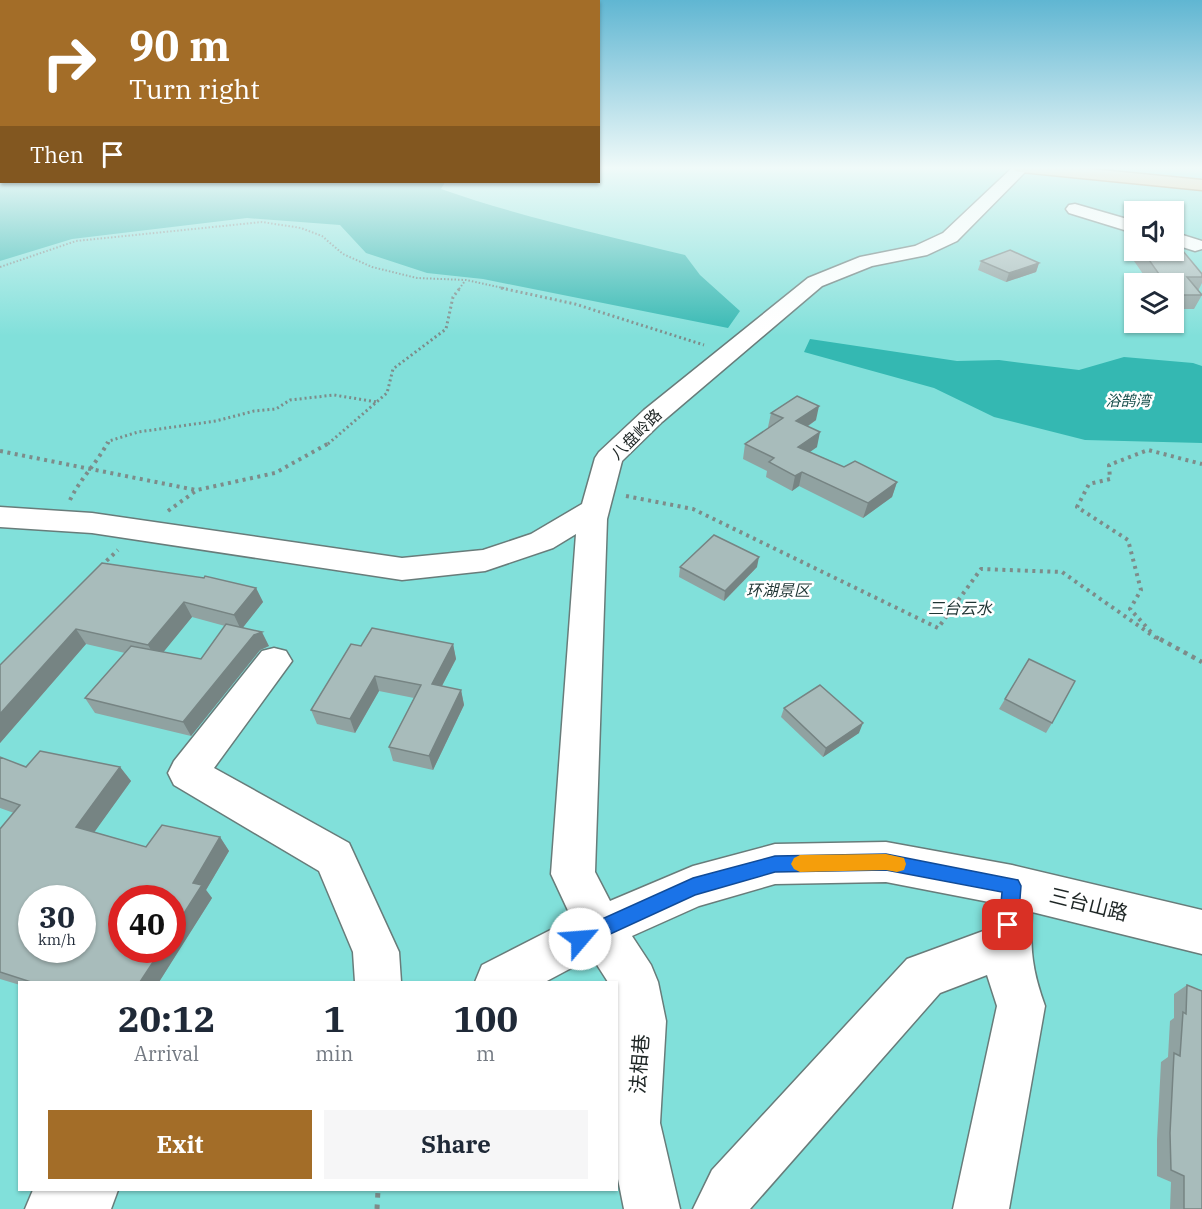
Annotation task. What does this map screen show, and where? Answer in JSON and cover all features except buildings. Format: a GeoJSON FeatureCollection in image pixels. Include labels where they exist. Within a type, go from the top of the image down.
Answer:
{"type":"FeatureCollection","features":[{"type":"Feature","properties":{"kind":"street","name":"八盘岭路"},"geometry":{"type":"LineString","coordinates":[[600,928],[573,874],[591,531],[609,458],[653,416],[815,282],[867,261],[920,250],[950,237],[964,223]]}},
{"type":"Feature","properties":{"kind":"street"},"geometry":{"type":"LineString","coordinates":[[1184,242],[1200,249]]}},
{"type":"Feature","properties":{"kind":"street"},"geometry":{"type":"LineString","coordinates":[[0,517],[141,531],[402,569],[485,560],[542,541],[595,509]]}},
{"type":"Feature","properties":{"kind":"street"},"geometry":{"type":"LineString","coordinates":[[274,661],[188,773],[334,856],[376,952],[378,981]]}},
{"type":"Feature","properties":{"kind":"street","name":"三台山路"},"geometry":{"type":"LineString","coordinates":[[501,981],[600,928],[693,887],[775,864],[886,862],[1012,886],[1202,932]]}},
{"type":"Feature","properties":{"kind":"street"},"geometry":{"type":"LineString","coordinates":[[981,1209],[1021,1006],[1011,976],[1007,945],[1012,886]]}},
{"type":"Feature","properties":{"kind":"street","name":"法相巷"},"geometry":{"type":"LineString","coordinates":[[600,928],[634,982],[642,1021],[634,1123],[652,1209]]}},
{"type":"Feature","properties":{"kind":"street"},"geometry":{"type":"LineString","coordinates":[[731,1202],[924,976],[1007,945]]}},
{"type":"Feature","properties":{"kind":"street"},"geometry":{"type":"LineString","coordinates":[[53,1209],[89,1191]]}},
{"type":"Feature","properties":{"kind":"path"},"geometry":{"type":"LineString","coordinates":[[0,267],[76,241],[248,223]]}},
{"type":"Feature","properties":{"kind":"path"},"geometry":{"type":"LineString","coordinates":[[271,223],[301,228],[322,236],[343,254],[372,267],[417,278],[466,280],[575,304],[656,328],[727,355]]}},
{"type":"Feature","properties":{"kind":"path"},"geometry":{"type":"LineString","coordinates":[[0,451],[196,490],[275,473],[333,441],[387,393],[393,369],[446,329],[453,297],[466,280]]}},
{"type":"Feature","properties":{"kind":"path"},"geometry":{"type":"LineString","coordinates":[[57,521],[77,486],[92,469],[109,441],[138,432],[216,422],[254,411],[276,409],[290,400],[334,395],[377,402]]}},
{"type":"Feature","properties":{"kind":"path"},"geometry":{"type":"LineString","coordinates":[[1156,638],[1130,609],[1142,590],[1128,540],[1077,507],[1089,484],[1110,478],[1109,465],[1148,450],[1202,464]]}},
{"type":"Feature","properties":{"kind":"path"},"geometry":{"type":"LineString","coordinates":[[93,574],[141,531],[196,490]]}},
{"type":"Feature","properties":{"kind":"path"},"geometry":{"type":"LineString","coordinates":[[595,509],[624,496],[693,508],[938,628],[981,569],[1062,572],[1156,638],[1202,662]]}},
{"type":"Feature","properties":{"kind":"path"},"geometry":{"type":"LineString","coordinates":[[377,1209],[378,1191]]}},
{"type":"Feature","properties":{"kind":"green space","name":"环湖景区"},"geometry":{"type":"Polygon","coordinates":[[[0,223],[1124,223],[1124,261],[1184,261],[1184,223],[1202,223],[1202,1209],[0,1209],[0,223]]]}},
{"type":"Feature","properties":{"kind":"water"},"geometry":{"type":"Polygon","coordinates":[[[0,223],[202,223],[72,239],[0,261],[0,223]]]}},
{"type":"Feature","properties":{"kind":"water"},"geometry":{"type":"Polygon","coordinates":[[[319,223],[557,223],[685,255],[700,275],[740,311],[728,328],[483,279],[427,273],[366,253],[340,225],[319,223]]]}},
{"type":"Feature","properties":{"kind":"water","name":"浴鹄湾"},"geometry":{"type":"Polygon","coordinates":[[[810,339],[957,361],[999,360],[1079,370],[1124,357],[1193,363],[1202,366],[1202,443],[1085,440],[994,417],[934,388],[804,352],[810,339]]]}},
{"type":"Feature","properties":{"kind":"slow traffic"},"geometry":{"type":"LineString","coordinates":[[800,864],[886,862],[897,864]]}},
{"type":"Feature","properties":{"kind":"route"},"geometry":{"type":"LineString","coordinates":[[580,939],[693,887],[775,864],[886,862],[1012,886],[1008,925]]}},
{"type":"Feature","properties":{"kind":"park label","name":"三台云水"},"geometry":{"type":"Point","coordinates":[960,608]}}]}
